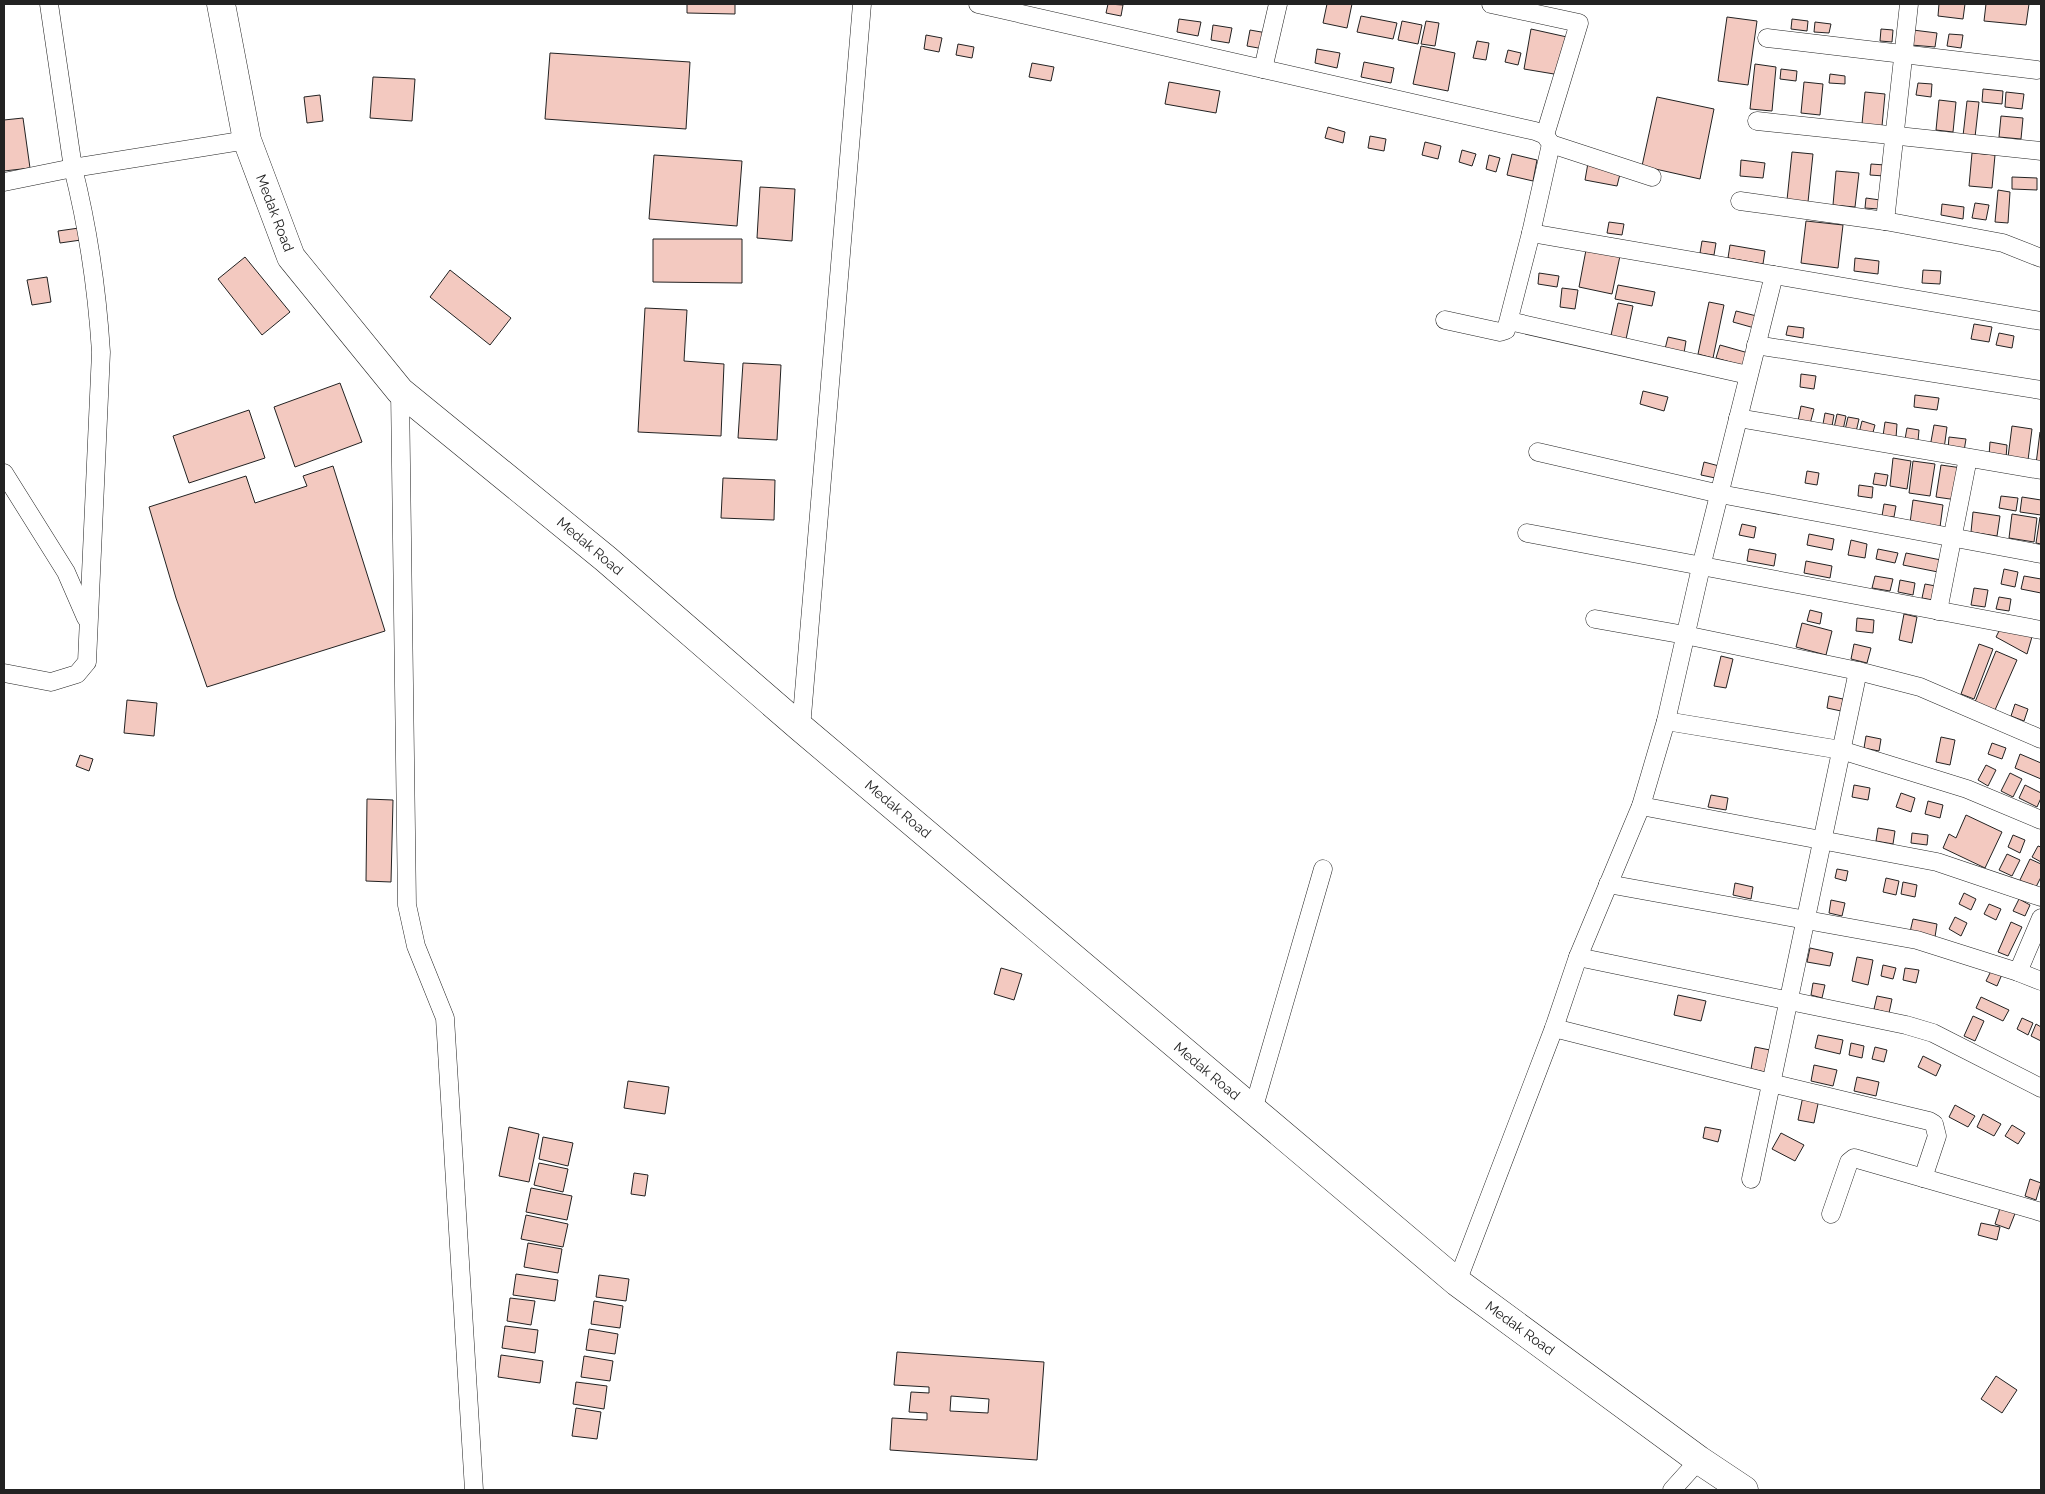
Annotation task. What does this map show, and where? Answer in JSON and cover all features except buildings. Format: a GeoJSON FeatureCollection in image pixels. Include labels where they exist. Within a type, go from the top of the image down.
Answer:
{"type":"FeatureCollection","features":[{"type":"Feature","properties":{"kind":"main road","name":"Medak Road"},"geometry":{"type":"LineString","coordinates":[[221,4],[247,140],[291,256],[400,391],[606,559],[802,728],[1457,1282],[1699,1460],[1744,1490]]}},
{"type":"Feature","properties":{"kind":"street"},"geometry":{"type":"LineString","coordinates":[[802,728],[862,4]]}},
{"type":"Feature","properties":{"kind":"street"},"geometry":{"type":"LineString","coordinates":[[978,4],[1263,69],[1548,139],[1652,176]]}},
{"type":"Feature","properties":{"kind":"street"},"geometry":{"type":"LineString","coordinates":[[1263,69],[1278,4]]}},
{"type":"Feature","properties":{"kind":"street"},"geometry":{"type":"LineString","coordinates":[[1445,320],[1500,332],[1506,330],[1531,233],[1548,139],[1579,23],[1491,4]]}},
{"type":"Feature","properties":{"kind":"street"},"geometry":{"type":"LineString","coordinates":[[1885,222],[1909,4]]}},
{"type":"Feature","properties":{"kind":"street"},"geometry":{"type":"LineString","coordinates":[[4,673],[51,682],[77,674],[87,662],[101,352],[99,312],[87,225],[73,168],[53,5]]}},
{"type":"Feature","properties":{"kind":"street"},"geometry":{"type":"LineString","coordinates":[[1767,38],[2037,70]]}},
{"type":"Feature","properties":{"kind":"street"},"geometry":{"type":"LineString","coordinates":[[1756,121],[2041,151]]}},
{"type":"Feature","properties":{"kind":"street"},"geometry":{"type":"LineString","coordinates":[[4,182],[73,168],[247,140]]}},
{"type":"Feature","properties":{"kind":"street"},"geometry":{"type":"LineString","coordinates":[[1740,200],[1885,222],[2004,244],[2041,258]]}},
{"type":"Feature","properties":{"kind":"street"},"geometry":{"type":"LineString","coordinates":[[1531,233],[2041,321]]}},
{"type":"Feature","properties":{"kind":"street"},"geometry":{"type":"LineString","coordinates":[[1457,1282],[1554,1028],[1578,957],[1641,806],[1666,721],[1701,567],[1774,275]]}},
{"type":"Feature","properties":{"kind":"street"},"geometry":{"type":"LineString","coordinates":[[1509,321],[1748,375]]}},
{"type":"Feature","properties":{"kind":"street"},"geometry":{"type":"LineString","coordinates":[[1756,345],[2041,390]]}},
{"type":"Feature","properties":{"kind":"street"},"geometry":{"type":"LineString","coordinates":[[400,391],[407,905],[416,946],[445,1018],[474,1490]]}},
{"type":"Feature","properties":{"kind":"street"},"geometry":{"type":"LineString","coordinates":[[1738,418],[2041,470]]}},
{"type":"Feature","properties":{"kind":"street"},"geometry":{"type":"LineString","coordinates":[[1538,452],[1720,494],[2041,554]]}},
{"type":"Feature","properties":{"kind":"street"},"geometry":{"type":"LineString","coordinates":[[1938,611],[1968,458]]}},
{"type":"Feature","properties":{"kind":"street"},"geometry":{"type":"LineString","coordinates":[[4,473],[66,572],[88,623]]}},
{"type":"Feature","properties":{"kind":"street"},"geometry":{"type":"LineString","coordinates":[[1527,533],[2041,630]]}},
{"type":"Feature","properties":{"kind":"street"},"geometry":{"type":"LineString","coordinates":[[1595,620],[1685,635],[1858,671],[1920,687],[2041,739]]}},
{"type":"Feature","properties":{"kind":"street"},"geometry":{"type":"LineString","coordinates":[[1751,1179],[1858,671]]}},
{"type":"Feature","properties":{"kind":"street"},"geometry":{"type":"LineString","coordinates":[[1666,721],[1841,750],[1967,789],[2041,820]]}},
{"type":"Feature","properties":{"kind":"street"},"geometry":{"type":"LineString","coordinates":[[1641,806],[1937,862],[2041,898]]}},
{"type":"Feature","properties":{"kind":"street"},"geometry":{"type":"LineString","coordinates":[[1254,1110],[1323,869]]}},
{"type":"Feature","properties":{"kind":"street"},"geometry":{"type":"LineString","coordinates":[[1608,884],[1918,940],[2041,981]]}},
{"type":"Feature","properties":{"kind":"street"},"geometry":{"type":"LineString","coordinates":[[2018,972],[2041,918]]}},
{"type":"Feature","properties":{"kind":"street"},"geometry":{"type":"LineString","coordinates":[[1578,957],[1906,1025],[1933,1033],[2041,1088]]}},
{"type":"Feature","properties":{"kind":"street"},"geometry":{"type":"LineString","coordinates":[[1554,1028],[1771,1083],[1928,1120],[1934,1124],[1937,1136],[1923,1178]]}},
{"type":"Feature","properties":{"kind":"street"},"geometry":{"type":"LineString","coordinates":[[1831,1214],[1849,1162],[1854,1158],[2041,1212]]}},
{"type":"Feature","properties":{"kind":"street"},"geometry":{"type":"LineString","coordinates":[[1672,1490],[1699,1460]]}}]}
